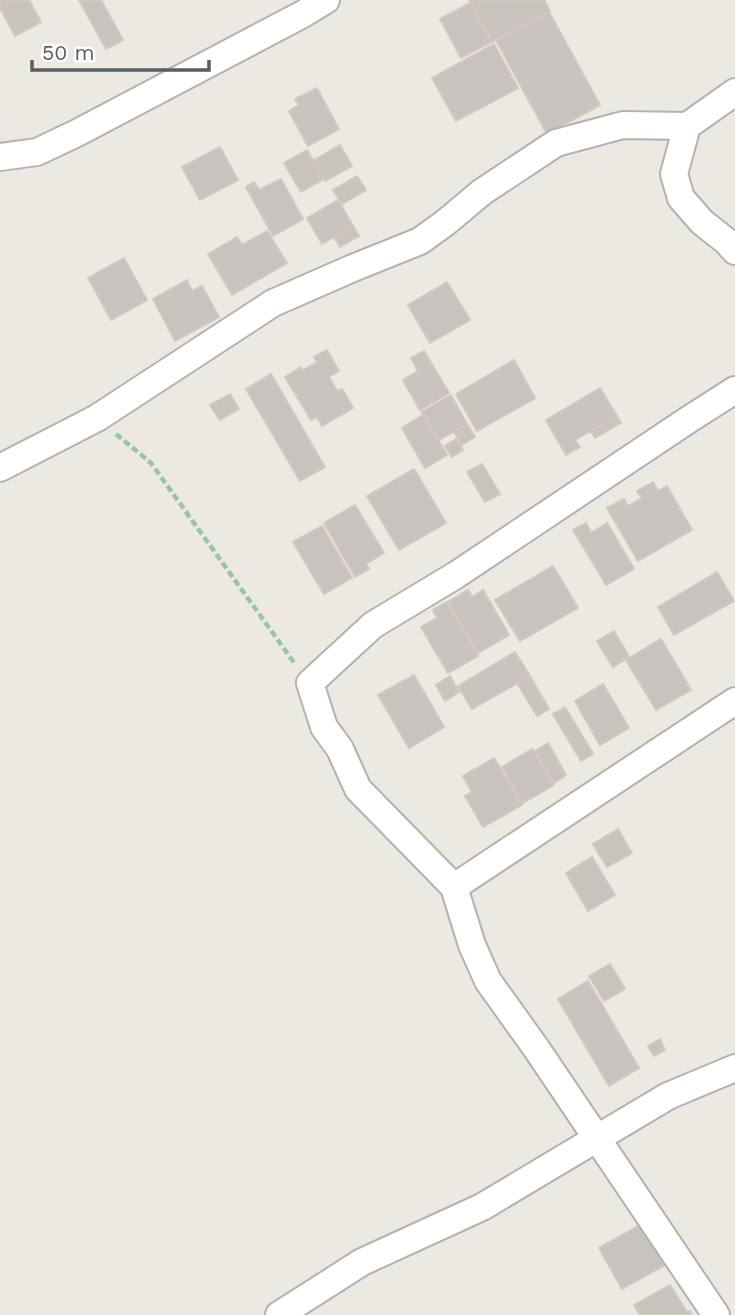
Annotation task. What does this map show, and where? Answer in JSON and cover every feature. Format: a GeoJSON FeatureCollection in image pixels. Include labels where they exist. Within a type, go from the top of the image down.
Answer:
{"type":"FeatureCollection","features":[{"type":"Feature","properties":{"kind":"street"},"geometry":{"type":"LineString","coordinates":[[0,157],[37,152],[77,133],[299,7],[326,0]]}},
{"type":"Feature","properties":{"kind":"street"},"geometry":{"type":"LineString","coordinates":[[0,468],[97,418],[273,303],[420,241],[482,192],[556,143],[623,125],[687,126],[735,92]]}},
{"type":"Feature","properties":{"kind":"street"},"geometry":{"type":"LineString","coordinates":[[687,126],[674,174],[681,198],[702,222],[735,251]]}},
{"type":"Feature","properties":{"kind":"street"},"geometry":{"type":"LineString","coordinates":[[716,1315],[488,981],[472,945],[454,887],[358,789],[340,749],[324,727],[310,683],[373,625],[466,568],[735,390]]}},
{"type":"Feature","properties":{"kind":"street"},"geometry":{"type":"LineString","coordinates":[[454,887],[735,701]]}},
{"type":"Feature","properties":{"kind":"street"},"geometry":{"type":"LineString","coordinates":[[279,1315],[362,1262],[482,1207],[668,1096],[735,1068]]}},
{"type":"Feature","properties":{"kind":"path"},"geometry":{"type":"LineString","coordinates":[[97,418],[151,463],[310,683]]}},
{"type":"Feature","properties":{"kind":"building"},"geometry":{"type":"Polygon","coordinates":[[[0,0],[29,0],[41,22],[15,36],[0,8],[0,0]]]}},
{"type":"Feature","properties":{"kind":"building"},"geometry":{"type":"Polygon","coordinates":[[[79,0],[101,0],[123,40],[106,49],[79,0]]]}},
{"type":"Feature","properties":{"kind":"building"},"geometry":{"type":"Polygon","coordinates":[[[469,0],[544,0],[550,11],[492,42],[469,0]]]}},
{"type":"Feature","properties":{"kind":"building"},"geometry":{"type":"Polygon","coordinates":[[[470,3],[491,42],[461,58],[440,19],[470,3]]]}},
{"type":"Feature","properties":{"kind":"building"},"geometry":{"type":"Polygon","coordinates":[[[549,12],[600,105],[547,134],[496,40],[549,12]]]}},
{"type":"Feature","properties":{"kind":"building"},"geometry":{"type":"Polygon","coordinates":[[[494,44],[518,88],[456,121],[432,78],[494,44]]]}},
{"type":"Feature","properties":{"kind":"building"},"geometry":{"type":"Polygon","coordinates":[[[317,88],[339,129],[308,146],[289,111],[299,105],[295,99],[317,88]]]}},
{"type":"Feature","properties":{"kind":"building"},"geometry":{"type":"Polygon","coordinates":[[[340,145],[352,166],[325,181],[313,161],[340,145]]]}},
{"type":"Feature","properties":{"kind":"building"},"geometry":{"type":"Polygon","coordinates":[[[220,147],[238,180],[200,200],[182,167],[220,147]]]}},
{"type":"Feature","properties":{"kind":"building"},"geometry":{"type":"Polygon","coordinates":[[[307,150],[324,179],[301,192],[284,163],[307,150]]]}},
{"type":"Feature","properties":{"kind":"building"},"geometry":{"type":"Polygon","coordinates":[[[357,176],[366,190],[342,204],[333,190],[357,176]]]}},
{"type":"Feature","properties":{"kind":"building"},"geometry":{"type":"Polygon","coordinates":[[[281,179],[303,219],[273,236],[246,187],[254,182],[259,190],[281,179]]]}},
{"type":"Feature","properties":{"kind":"building"},"geometry":{"type":"Polygon","coordinates":[[[338,200],[353,226],[322,244],[307,218],[338,200]]]}},
{"type":"Feature","properties":{"kind":"building"},"geometry":{"type":"Polygon","coordinates":[[[353,226],[359,236],[340,247],[334,237],[353,226]]]}},
{"type":"Feature","properties":{"kind":"building"},"geometry":{"type":"Polygon","coordinates":[[[267,231],[287,263],[232,295],[208,254],[237,237],[242,245],[267,231]]]}},
{"type":"Feature","properties":{"kind":"building"},"geometry":{"type":"Polygon","coordinates":[[[124,258],[147,300],[111,320],[88,278],[124,258]]]}},
{"type":"Feature","properties":{"kind":"building"},"geometry":{"type":"Polygon","coordinates":[[[187,280],[192,291],[202,286],[219,317],[175,341],[153,299],[187,280]]]}},
{"type":"Feature","properties":{"kind":"building"},"geometry":{"type":"Polygon","coordinates":[[[447,282],[470,320],[430,343],[408,305],[447,282]]]}},
{"type":"Feature","properties":{"kind":"building"},"geometry":{"type":"Polygon","coordinates":[[[327,350],[339,371],[329,377],[337,391],[342,389],[353,408],[322,426],[317,417],[311,420],[285,377],[301,367],[302,371],[317,362],[314,357],[327,350]]]}},
{"type":"Feature","properties":{"kind":"building"},"geometry":{"type":"Polygon","coordinates":[[[424,351],[449,393],[420,410],[403,380],[418,371],[411,358],[424,351]]]}},
{"type":"Feature","properties":{"kind":"building"},"geometry":{"type":"Polygon","coordinates":[[[514,360],[535,398],[477,431],[456,394],[514,360]]]}},
{"type":"Feature","properties":{"kind":"building"},"geometry":{"type":"Polygon","coordinates":[[[271,374],[325,467],[300,481],[246,389],[271,374]]]}},
{"type":"Feature","properties":{"kind":"building"},"geometry":{"type":"Polygon","coordinates":[[[600,388],[617,416],[575,440],[580,447],[566,455],[546,420],[600,388]]]}},
{"type":"Feature","properties":{"kind":"building"},"geometry":{"type":"Polygon","coordinates":[[[230,394],[239,409],[220,420],[210,405],[230,394]]]}},
{"type":"Feature","properties":{"kind":"building"},"geometry":{"type":"Polygon","coordinates":[[[451,395],[467,424],[439,440],[422,412],[451,395]]]}},
{"type":"Feature","properties":{"kind":"building"},"geometry":{"type":"Polygon","coordinates":[[[423,415],[447,455],[425,468],[402,428],[423,415]]]}},
{"type":"Feature","properties":{"kind":"building"},"geometry":{"type":"Polygon","coordinates":[[[617,416],[621,423],[595,438],[591,431],[617,416]]]}},
{"type":"Feature","properties":{"kind":"building"},"geometry":{"type":"Polygon","coordinates":[[[467,424],[475,437],[461,445],[454,431],[467,424]]]}},
{"type":"Feature","properties":{"kind":"building"},"geometry":{"type":"Polygon","coordinates":[[[456,439],[463,450],[452,457],[445,446],[456,439]]]}},
{"type":"Feature","properties":{"kind":"building"},"geometry":{"type":"Polygon","coordinates":[[[482,464],[500,494],[485,502],[467,472],[482,464]]]}},
{"type":"Feature","properties":{"kind":"building"},"geometry":{"type":"Polygon","coordinates":[[[414,469],[446,523],[399,550],[367,496],[414,469]]]}},
{"type":"Feature","properties":{"kind":"building"},"geometry":{"type":"Polygon","coordinates":[[[653,482],[658,491],[667,486],[692,530],[638,561],[607,508],[624,499],[628,506],[642,498],[637,491],[653,482]]]}},
{"type":"Feature","properties":{"kind":"building"},"geometry":{"type":"Polygon","coordinates":[[[355,505],[384,553],[366,564],[369,569],[355,577],[324,523],[355,505]]]}},
{"type":"Feature","properties":{"kind":"building"},"geometry":{"type":"Polygon","coordinates":[[[586,523],[591,533],[607,523],[634,569],[606,585],[573,530],[586,523]]]}},
{"type":"Feature","properties":{"kind":"building"},"geometry":{"type":"Polygon","coordinates":[[[322,526],[352,578],[324,594],[293,542],[322,526]]]}},
{"type":"Feature","properties":{"kind":"building"},"geometry":{"type":"Polygon","coordinates":[[[553,566],[578,608],[520,641],[495,600],[553,566]]]}},
{"type":"Feature","properties":{"kind":"building"},"geometry":{"type":"Polygon","coordinates":[[[717,572],[734,601],[674,635],[658,607],[717,572]]]}},
{"type":"Feature","properties":{"kind":"building"},"geometry":{"type":"Polygon","coordinates":[[[468,590],[472,597],[483,590],[509,635],[478,653],[448,602],[468,590]]]}},
{"type":"Feature","properties":{"kind":"building"},"geometry":{"type":"Polygon","coordinates":[[[447,602],[478,656],[448,673],[421,627],[437,618],[433,610],[447,602]]]}},
{"type":"Feature","properties":{"kind":"building"},"geometry":{"type":"Polygon","coordinates":[[[614,631],[629,657],[613,667],[597,641],[614,631]]]}},
{"type":"Feature","properties":{"kind":"building"},"geometry":{"type":"Polygon","coordinates":[[[661,639],[691,690],[656,710],[626,660],[661,639]]]}},
{"type":"Feature","properties":{"kind":"building"},"geometry":{"type":"Polygon","coordinates":[[[515,652],[530,676],[472,709],[458,686],[515,652]]]}},
{"type":"Feature","properties":{"kind":"building"},"geometry":{"type":"Polygon","coordinates":[[[414,675],[444,727],[409,748],[378,695],[414,675]]]}},
{"type":"Feature","properties":{"kind":"building"},"geometry":{"type":"Polygon","coordinates":[[[450,676],[459,692],[445,701],[436,685],[450,676]]]}},
{"type":"Feature","properties":{"kind":"building"},"geometry":{"type":"Polygon","coordinates":[[[530,676],[549,709],[537,716],[517,683],[530,676]]]}},
{"type":"Feature","properties":{"kind":"building"},"geometry":{"type":"Polygon","coordinates":[[[603,684],[629,728],[600,745],[575,701],[603,684]]]}},
{"type":"Feature","properties":{"kind":"building"},"geometry":{"type":"Polygon","coordinates":[[[565,707],[593,754],[581,761],[553,714],[565,707]]]}},
{"type":"Feature","properties":{"kind":"building"},"geometry":{"type":"Polygon","coordinates":[[[548,743],[566,775],[554,783],[535,751],[548,743]]]}},
{"type":"Feature","properties":{"kind":"building"},"geometry":{"type":"Polygon","coordinates":[[[532,749],[554,785],[523,803],[502,767],[532,749]]]}},
{"type":"Feature","properties":{"kind":"building"},"geometry":{"type":"Polygon","coordinates":[[[494,758],[522,805],[483,827],[465,796],[472,792],[463,776],[494,758]]]}},
{"type":"Feature","properties":{"kind":"building"},"geometry":{"type":"Polygon","coordinates":[[[618,829],[632,853],[607,867],[593,844],[618,829]]]}},
{"type":"Feature","properties":{"kind":"building"},"geometry":{"type":"Polygon","coordinates":[[[592,857],[615,895],[588,911],[566,873],[592,857]]]}},
{"type":"Feature","properties":{"kind":"building"},"geometry":{"type":"Polygon","coordinates":[[[610,964],[625,989],[604,1001],[589,976],[610,964]]]}},
{"type":"Feature","properties":{"kind":"building"},"geometry":{"type":"Polygon","coordinates":[[[588,981],[639,1068],[609,1086],[558,999],[588,981]]]}},
{"type":"Feature","properties":{"kind":"building"},"geometry":{"type":"Polygon","coordinates":[[[660,1039],[665,1050],[654,1056],[648,1046],[660,1039]]]}},
{"type":"Feature","properties":{"kind":"building"},"geometry":{"type":"Polygon","coordinates":[[[642,1224],[665,1265],[622,1289],[599,1248],[642,1224]]]}},
{"type":"Feature","properties":{"kind":"building"},"geometry":{"type":"Polygon","coordinates":[[[670,1285],[687,1312],[690,1311],[692,1315],[640,1315],[634,1305],[670,1285]]]}}]}
